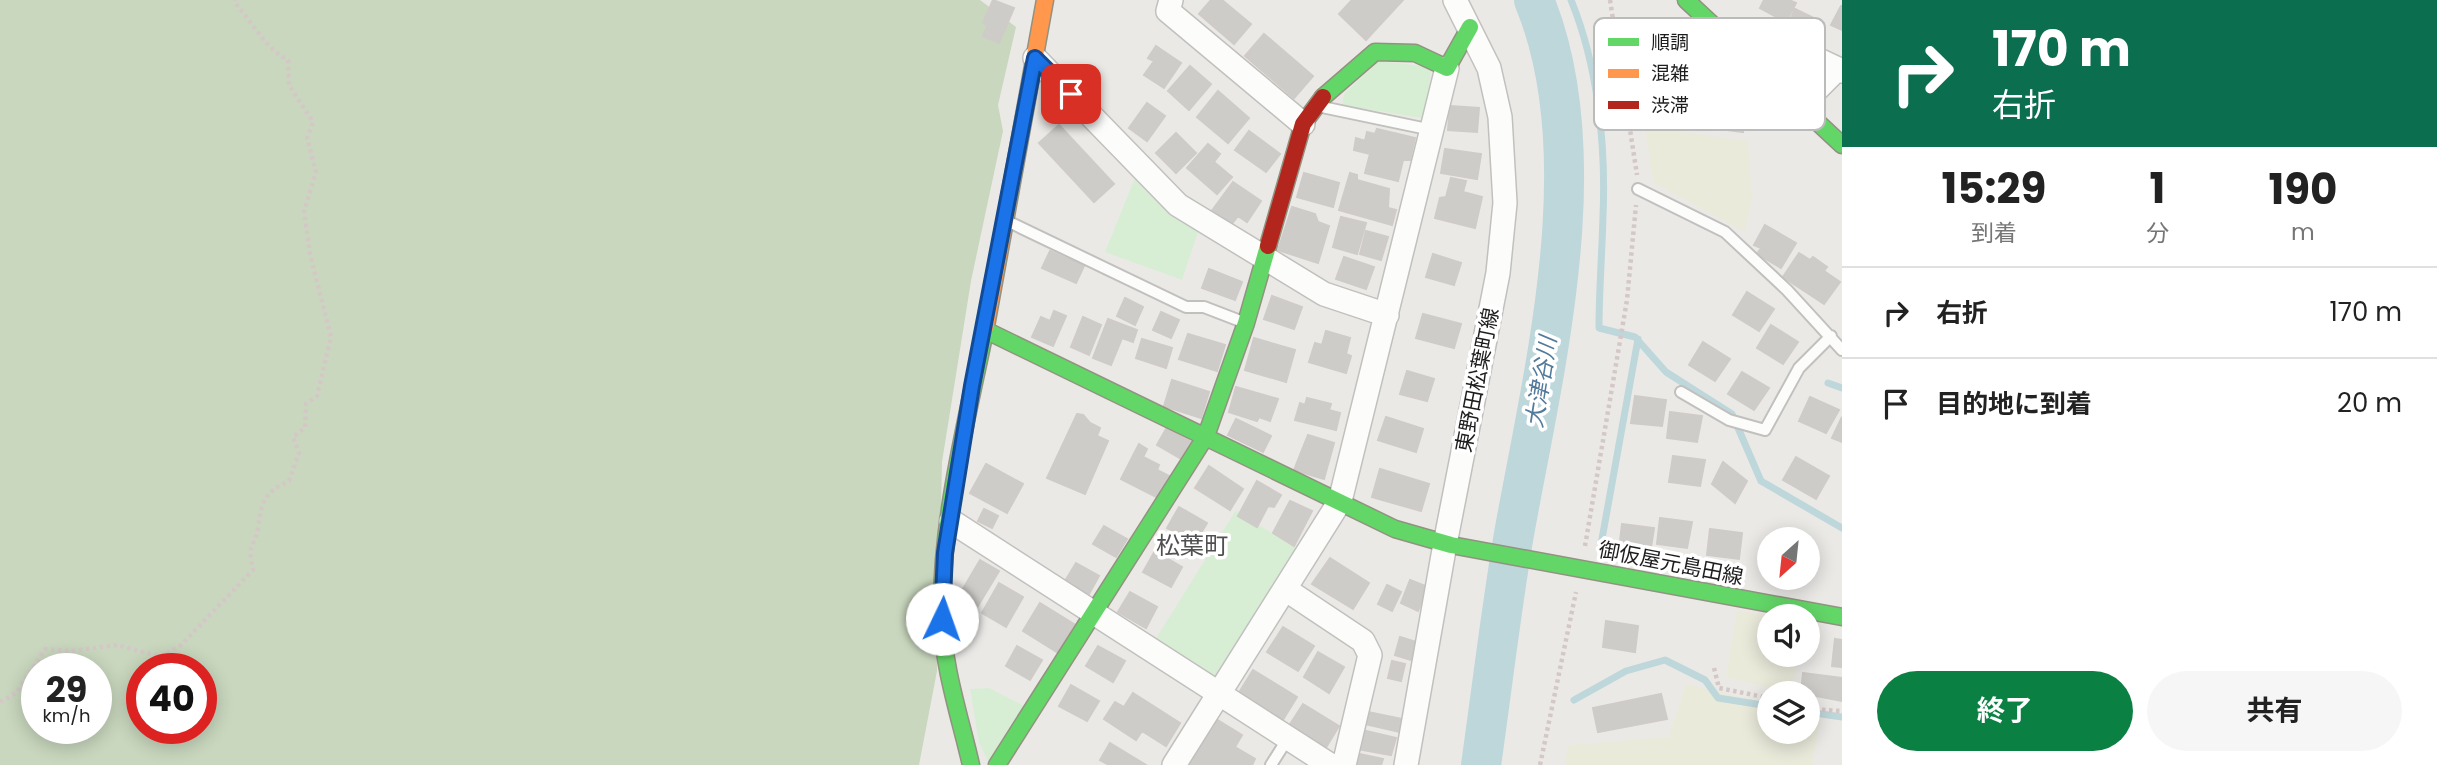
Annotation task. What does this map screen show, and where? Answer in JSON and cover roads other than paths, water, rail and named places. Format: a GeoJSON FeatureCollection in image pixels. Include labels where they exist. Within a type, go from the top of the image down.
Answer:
{"type":"FeatureCollection","features":[{"type":"Feature","properties":{"kind":"street"},"geometry":{"type":"LineString","coordinates":[[971,765],[950,676],[942,619],[945,553],[972,386],[1006,220],[1045,0]]}},
{"type":"Feature","properties":{"kind":"street"},"geometry":{"type":"LineString","coordinates":[[1171,0],[1168,11],[1310,115]]}},
{"type":"Feature","properties":{"kind":"street","name":"東野田松葉町線"},"geometry":{"type":"LineString","coordinates":[[1406,765],[1498,273],[1505,203],[1500,117],[1489,68],[1455,0]]}},
{"type":"Feature","properties":{"kind":"street"},"geometry":{"type":"LineString","coordinates":[[1686,0],[1705,18]]}},
{"type":"Feature","properties":{"kind":"street"},"geometry":{"type":"LineString","coordinates":[[1174,765],[1340,501],[1447,68],[1470,27]]}},
{"type":"Feature","properties":{"kind":"street"},"geometry":{"type":"LineString","coordinates":[[997,765],[1206,436],[1246,323],[1310,115],[1327,92],[1375,52],[1415,53],[1447,68]]}},
{"type":"Feature","properties":{"kind":"street"},"geometry":{"type":"LineString","coordinates":[[1035,58],[1178,205],[1265,261],[1324,294],[1387,315]]}},
{"type":"Feature","properties":{"kind":"street"},"geometry":{"type":"LineString","coordinates":[[1825,84],[1840,70]]}},
{"type":"Feature","properties":{"kind":"street"},"geometry":{"type":"LineString","coordinates":[[1825,129],[1842,145]]}},
{"type":"Feature","properties":{"kind":"street","name":"御仮屋元島田線"},"geometry":{"type":"LineString","coordinates":[[985,330],[1395,528],[1448,545],[1842,617]]}},
{"type":"Feature","properties":{"kind":"street"},"geometry":{"type":"LineString","coordinates":[[951,521],[1330,765]]}},
{"type":"Feature","properties":{"kind":"street"},"geometry":{"type":"LineString","coordinates":[[1285,589],[1363,641],[1370,654],[1344,765]]}},
{"type":"Feature","properties":{"kind":"lane"},"geometry":{"type":"LineString","coordinates":[[1310,115],[1432,130]]}},
{"type":"Feature","properties":{"kind":"lane"},"geometry":{"type":"LineString","coordinates":[[1638,188],[1725,232],[1842,350]]}},
{"type":"Feature","properties":{"kind":"lane"},"geometry":{"type":"LineString","coordinates":[[1006,220],[1186,307],[1204,307],[1246,323]]}},
{"type":"Feature","properties":{"kind":"lane"},"geometry":{"type":"LineString","coordinates":[[1681,392],[1729,420],[1765,430],[1799,368],[1831,336]]}},
{"type":"Feature","properties":{"kind":"lane"},"geometry":{"type":"LineString","coordinates":[[1270,765],[1288,738]]}},
{"type":"Feature","properties":{"kind":"waterway","name":"大津谷川"},"geometry":{"type":"LineString","coordinates":[[1481,765],[1509,563],[1550,335],[1564,195],[1562,127],[1553,61],[1534,0]]}},
{"type":"Feature","properties":{"kind":"waterway"},"geometry":{"type":"LineString","coordinates":[[1571,0],[1594,79]]}},
{"type":"Feature","properties":{"kind":"waterway"},"geometry":{"type":"LineString","coordinates":[[1601,130],[1604,189],[1599,328],[1635,337],[1666,372],[1732,414],[1761,481],[1842,528]]}},
{"type":"Feature","properties":{"kind":"waterway"},"geometry":{"type":"LineString","coordinates":[[1600,550],[1638,339]]}},
{"type":"Feature","properties":{"kind":"waterway"},"geometry":{"type":"LineString","coordinates":[[1828,383],[1842,388]]}},
{"type":"Feature","properties":{"kind":"waterway"},"geometry":{"type":"LineString","coordinates":[[1574,700],[1626,671],[1665,660],[1705,680],[1718,698],[1757,704]]}},
{"type":"Feature","properties":{"kind":"waterway"},"geometry":{"type":"LineString","coordinates":[[1820,714],[1842,717]]}},
{"type":"Feature","properties":{"kind":"district","name":"松葉町"},"geometry":{"type":"Point","coordinates":[1192,545]}}]}
